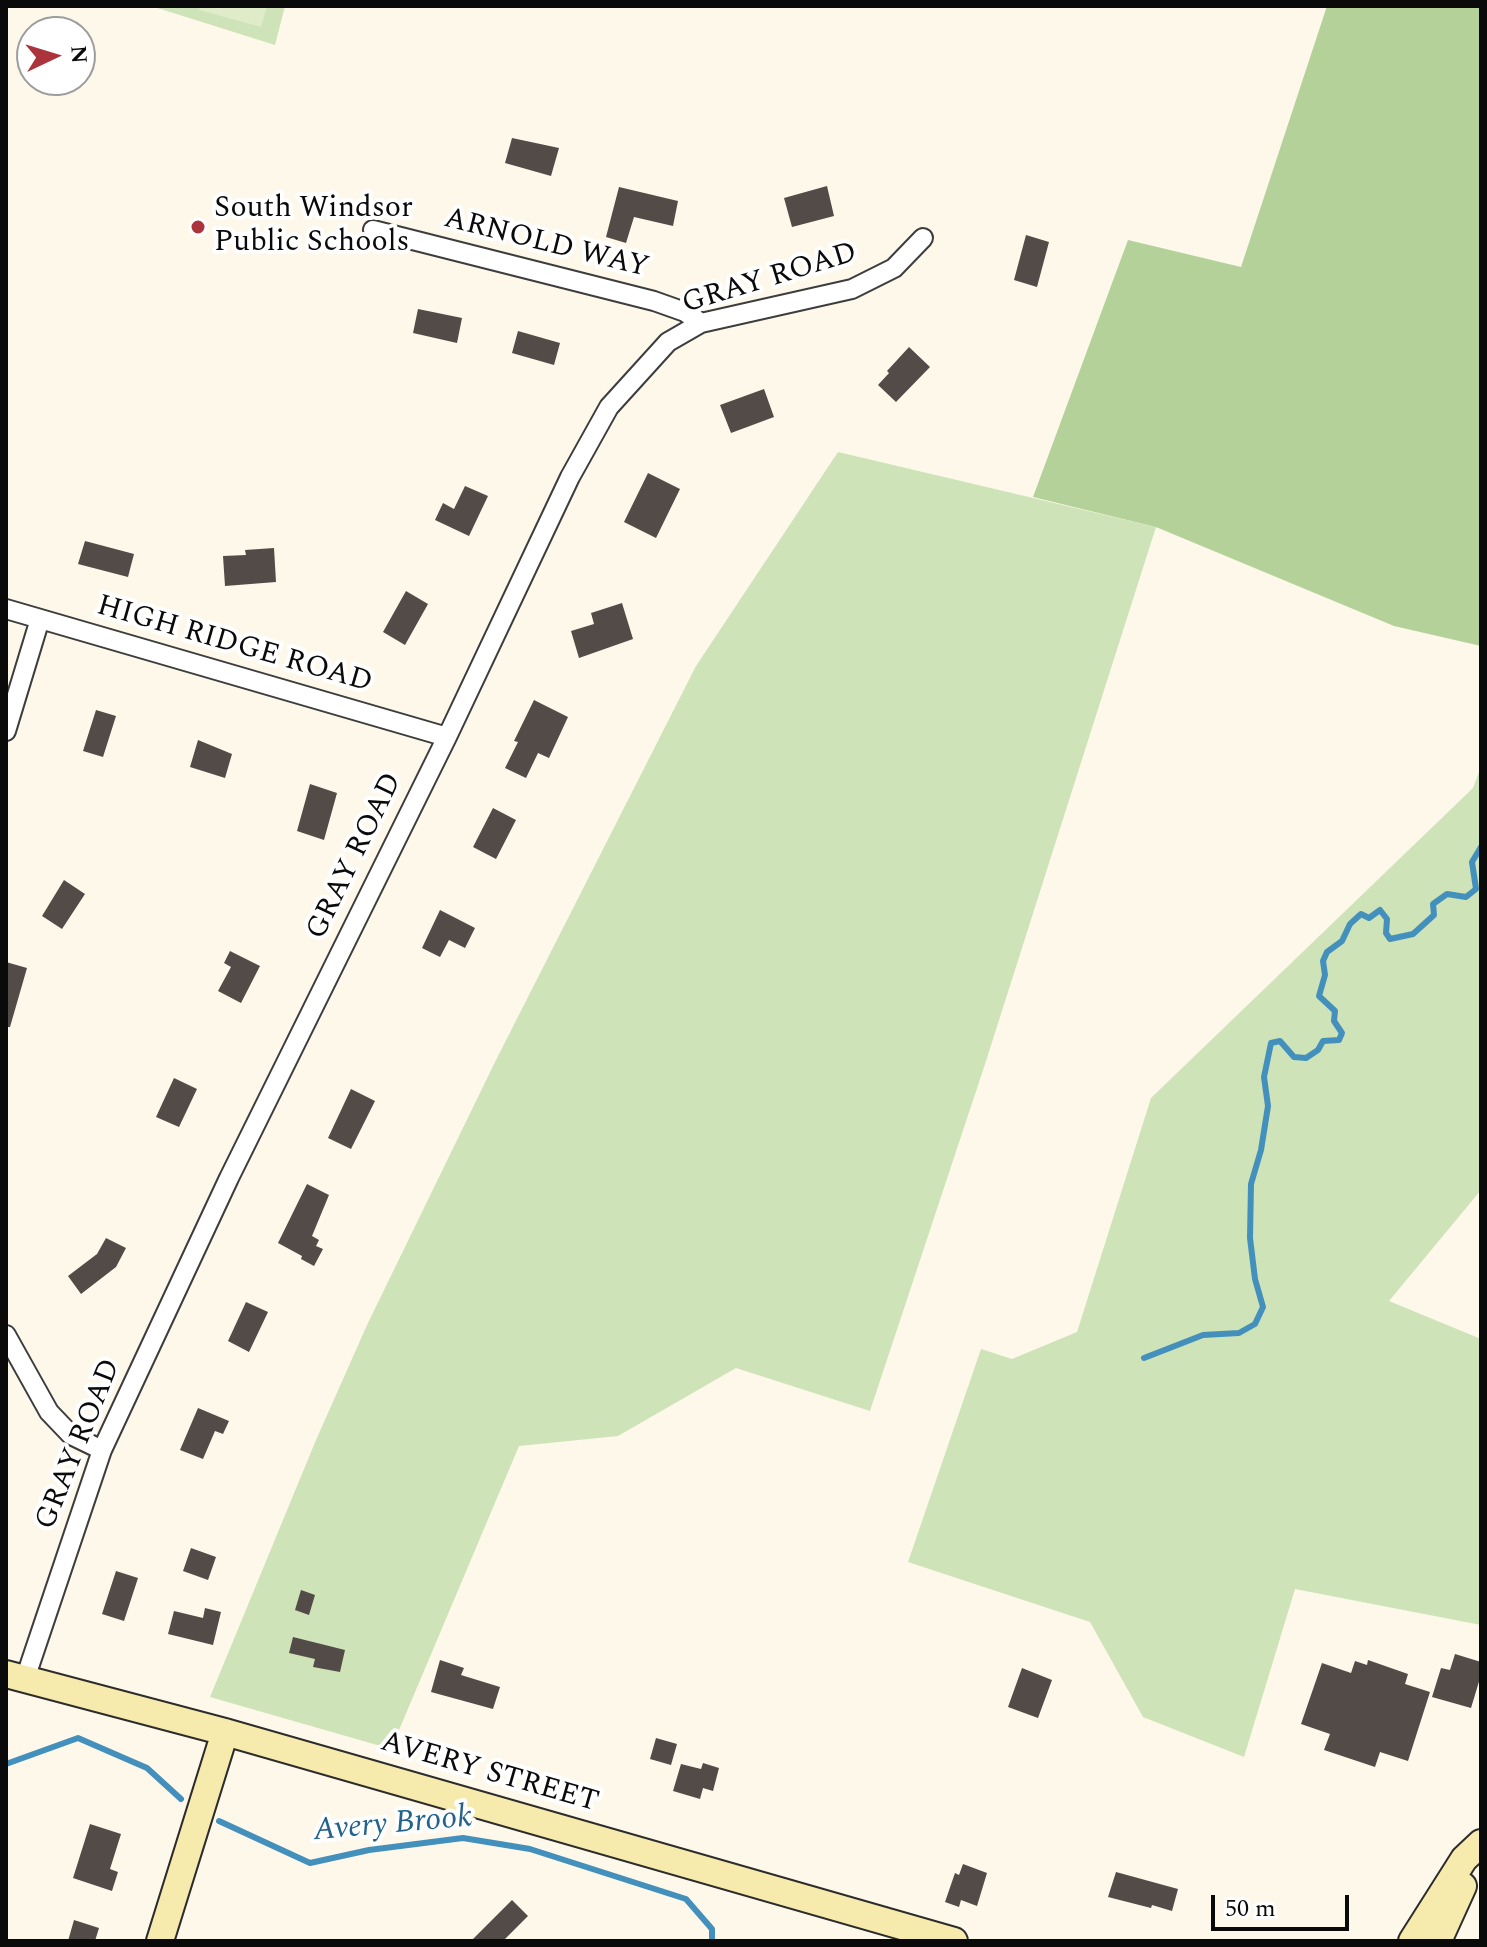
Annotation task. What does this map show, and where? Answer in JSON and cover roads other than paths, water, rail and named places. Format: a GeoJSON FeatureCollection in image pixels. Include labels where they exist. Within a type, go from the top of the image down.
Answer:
{"type":"FeatureCollection","features":[{"type":"Feature","properties":{"kind":"main road","name":"AVERY STREET"},"geometry":{"type":"LineString","coordinates":[[16,1676],[225,1732],[954,1941]]}},
{"type":"Feature","properties":{"kind":"main road"},"geometry":{"type":"LineString","coordinates":[[160,1941],[225,1732]]}},
{"type":"Feature","properties":{"kind":"main road"},"geometry":{"type":"LineString","coordinates":[[1412,1941],[1464,1859],[1481,1843]]}},
{"type":"Feature","properties":{"kind":"main road"},"geometry":{"type":"LineString","coordinates":[[1438,1941],[1481,1843]]}},
{"type":"Feature","properties":{"kind":"street","name":"ARNOLD WAY"},"geometry":{"type":"LineString","coordinates":[[373,230],[654,301],[685,312],[701,323]]}},
{"type":"Feature","properties":{"kind":"street","name":"GRAY ROAD"},"geometry":{"type":"LineString","coordinates":[[16,1676],[102,1450],[229,1178],[447,737],[570,477],[609,407],[668,342],[701,323],[852,289],[894,268],[923,238]]}},
{"type":"Feature","properties":{"kind":"street","name":"HIGH RIDGE ROAD"},"geometry":{"type":"LineString","coordinates":[[6,609],[447,737]]}},
{"type":"Feature","properties":{"kind":"street"},"geometry":{"type":"LineString","coordinates":[[6,731],[40,619]]}},
{"type":"Feature","properties":{"kind":"street"},"geometry":{"type":"LineString","coordinates":[[6,1335],[49,1412],[71,1435],[102,1450]]}},
{"type":"Feature","properties":{"kind":"waterway"},"geometry":{"type":"LineString","coordinates":[[1144,1358],[1203,1335],[1239,1333],[1255,1324],[1263,1307],[1255,1279],[1250,1238],[1251,1184],[1261,1150],[1268,1106],[1264,1077],[1271,1043],[1280,1041],[1294,1057],[1306,1058],[1318,1050],[1323,1041],[1339,1040],[1342,1033],[1334,1021],[1335,1011],[1319,996],[1327,952],[1342,941],[1350,924],[1361,914],[1369,918],[1380,910],[1387,919],[1386,933],[1390,939],[1413,934],[1434,915],[1433,904],[1447,894],[1466,897],[1476,889],[1472,862],[1481,847]]}},
{"type":"Feature","properties":{"kind":"waterway","name":"Avery Brook"},"geometry":{"type":"LineString","coordinates":[[6,1764],[78,1738],[147,1768],[181,1799]]}},
{"type":"Feature","properties":{"kind":"waterway","name":"Avery Brook"},"geometry":{"type":"LineString","coordinates":[[219,1821],[310,1863],[369,1850],[463,1838],[530,1849],[686,1899],[712,1929],[712,1941]]}},
{"type":"Feature","properties":{"kind":"place","name":"South Windsor Public Schools"},"geometry":{"type":"Point","coordinates":[198,227]}}]}
